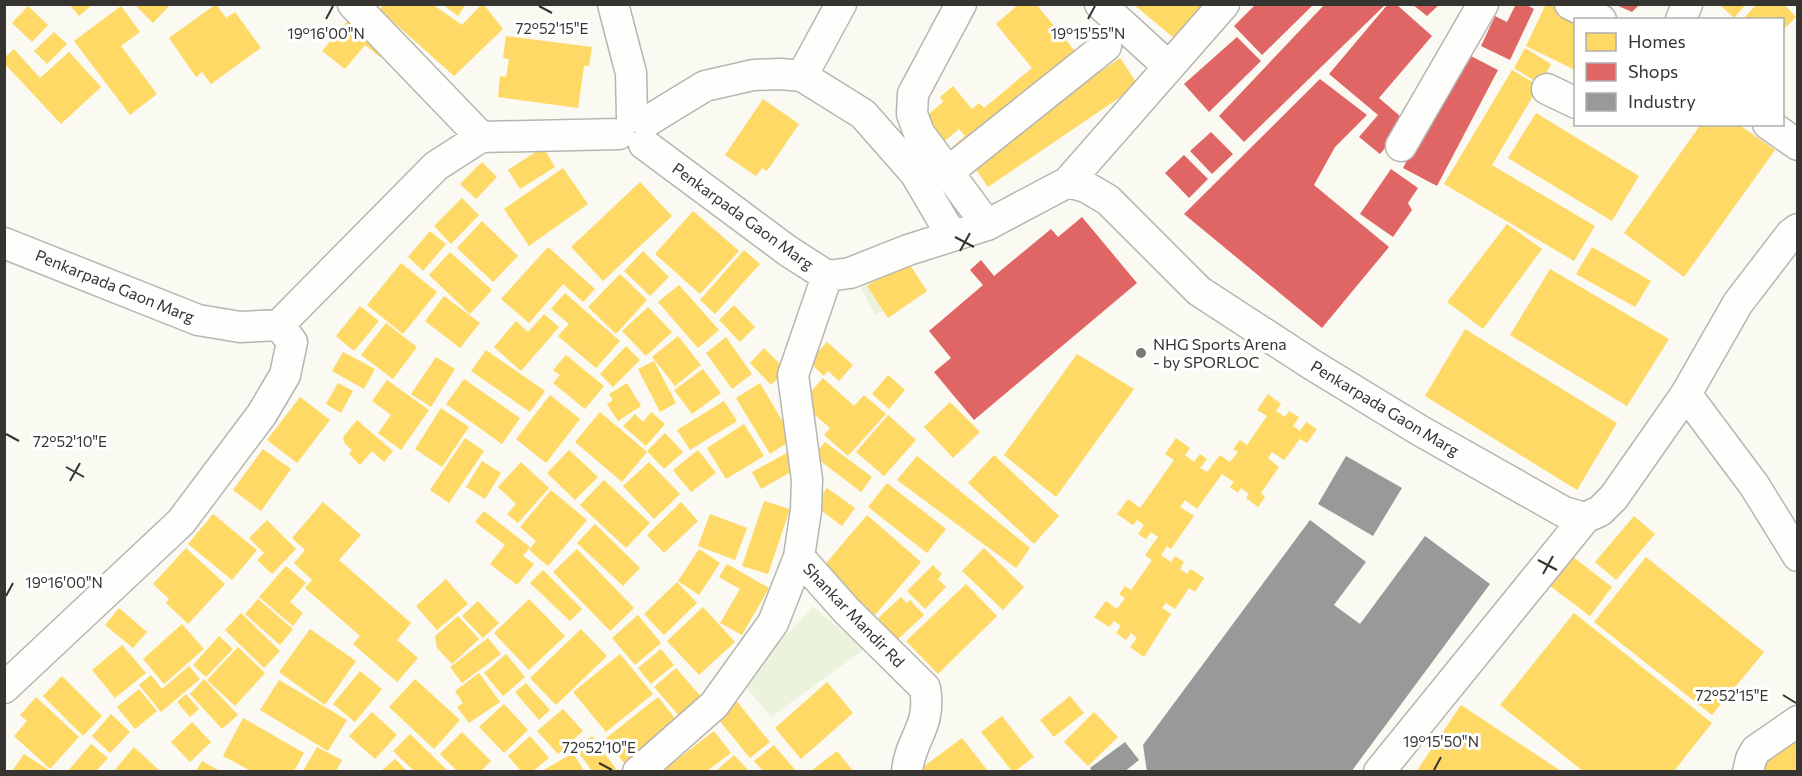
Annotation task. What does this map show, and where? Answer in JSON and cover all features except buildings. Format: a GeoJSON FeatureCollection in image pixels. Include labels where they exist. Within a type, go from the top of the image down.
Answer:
{"type":"FeatureCollection","features":[{"type":"Feature","properties":{"kind":"street"},"geometry":{"type":"LineString","coordinates":[[352,4],[481,137]]}},
{"type":"Feature","properties":{"kind":"street"},"geometry":{"type":"LineString","coordinates":[[613,4],[632,74],[635,129]]}},
{"type":"Feature","properties":{"kind":"street"},"geometry":{"type":"LineString","coordinates":[[802,76],[841,4]]}},
{"type":"Feature","properties":{"kind":"street"},"geometry":{"type":"LineString","coordinates":[[961,4],[913,94],[912,114],[919,133],[987,225]]}},
{"type":"Feature","properties":{"kind":"street"},"geometry":{"type":"LineString","coordinates":[[1100,4],[1168,67]]}},
{"type":"Feature","properties":{"kind":"street"},"geometry":{"type":"LineString","coordinates":[[1068,182],[1224,4]]}},
{"type":"Feature","properties":{"kind":"street"},"geometry":{"type":"LineString","coordinates":[[1401,146],[1483,4]]}},
{"type":"Feature","properties":{"kind":"street"},"geometry":{"type":"LineString","coordinates":[[1570,4],[1596,18]]}},
{"type":"Feature","properties":{"kind":"street"},"geometry":{"type":"LineString","coordinates":[[948,172],[1106,46]]}},
{"type":"Feature","properties":{"kind":"street"},"geometry":{"type":"LineString","coordinates":[[4,688],[188,513],[262,414],[285,375],[292,342],[279,325],[436,166],[481,137],[635,129],[705,86],[753,75],[802,76],[863,114],[915,173],[952,236]]}},
{"type":"Feature","properties":{"kind":"street"},"geometry":{"type":"LineString","coordinates":[[1547,89],[1574,102]]}},
{"type":"Feature","properties":{"kind":"street"},"geometry":{"type":"LineString","coordinates":[[1771,126],[1797,145]]}},
{"type":"Feature","properties":{"kind":"street","name":"Penkarpada Gaon Marg"},"geometry":{"type":"LineString","coordinates":[[635,129],[788,251],[827,276],[850,273],[908,250],[987,225],[1068,182],[1086,188],[1108,200],[1199,291],[1311,364],[1419,430],[1564,512],[1585,518]]}},
{"type":"Feature","properties":{"kind":"street"},"geometry":{"type":"LineString","coordinates":[[1379,771],[1585,518],[1600,511],[1614,497],[1686,394],[1738,303],[1797,229]]}},
{"type":"Feature","properties":{"kind":"street","name":"Penkarpada Gaon Marg"},"geometry":{"type":"LineString","coordinates":[[4,243],[198,320],[240,327],[279,325]]}},
{"type":"Feature","properties":{"kind":"street","name":"Shankar Mandir Rd"},"geometry":{"type":"LineString","coordinates":[[827,276],[793,375],[807,480],[806,510],[799,557],[846,610],[925,688],[928,705],[907,771]]}},
{"type":"Feature","properties":{"kind":"street"},"geometry":{"type":"LineString","coordinates":[[1686,394],[1754,485],[1797,556]]}},
{"type":"Feature","properties":{"kind":"street"},"geometry":{"type":"LineString","coordinates":[[639,771],[714,705],[773,623],[799,557]]}},
{"type":"Feature","properties":{"kind":"street"},"geometry":{"type":"LineString","coordinates":[[1748,771],[1756,750],[1797,721]]}},
{"type":"Feature","properties":{"kind":"green space"},"geometry":{"type":"Polygon","coordinates":[[[884,274],[899,302],[875,315],[860,286],[884,274]]]}},
{"type":"Feature","properties":{"kind":"green space"},"geometry":{"type":"Polygon","coordinates":[[[813,607],[865,649],[771,717],[742,682],[813,607]]]}},
{"type":"Feature","properties":{"kind":"place","name":"NHG Sports Arena - by SPORLOC"},"geometry":{"type":"Point","coordinates":[1141,353]}}]}
